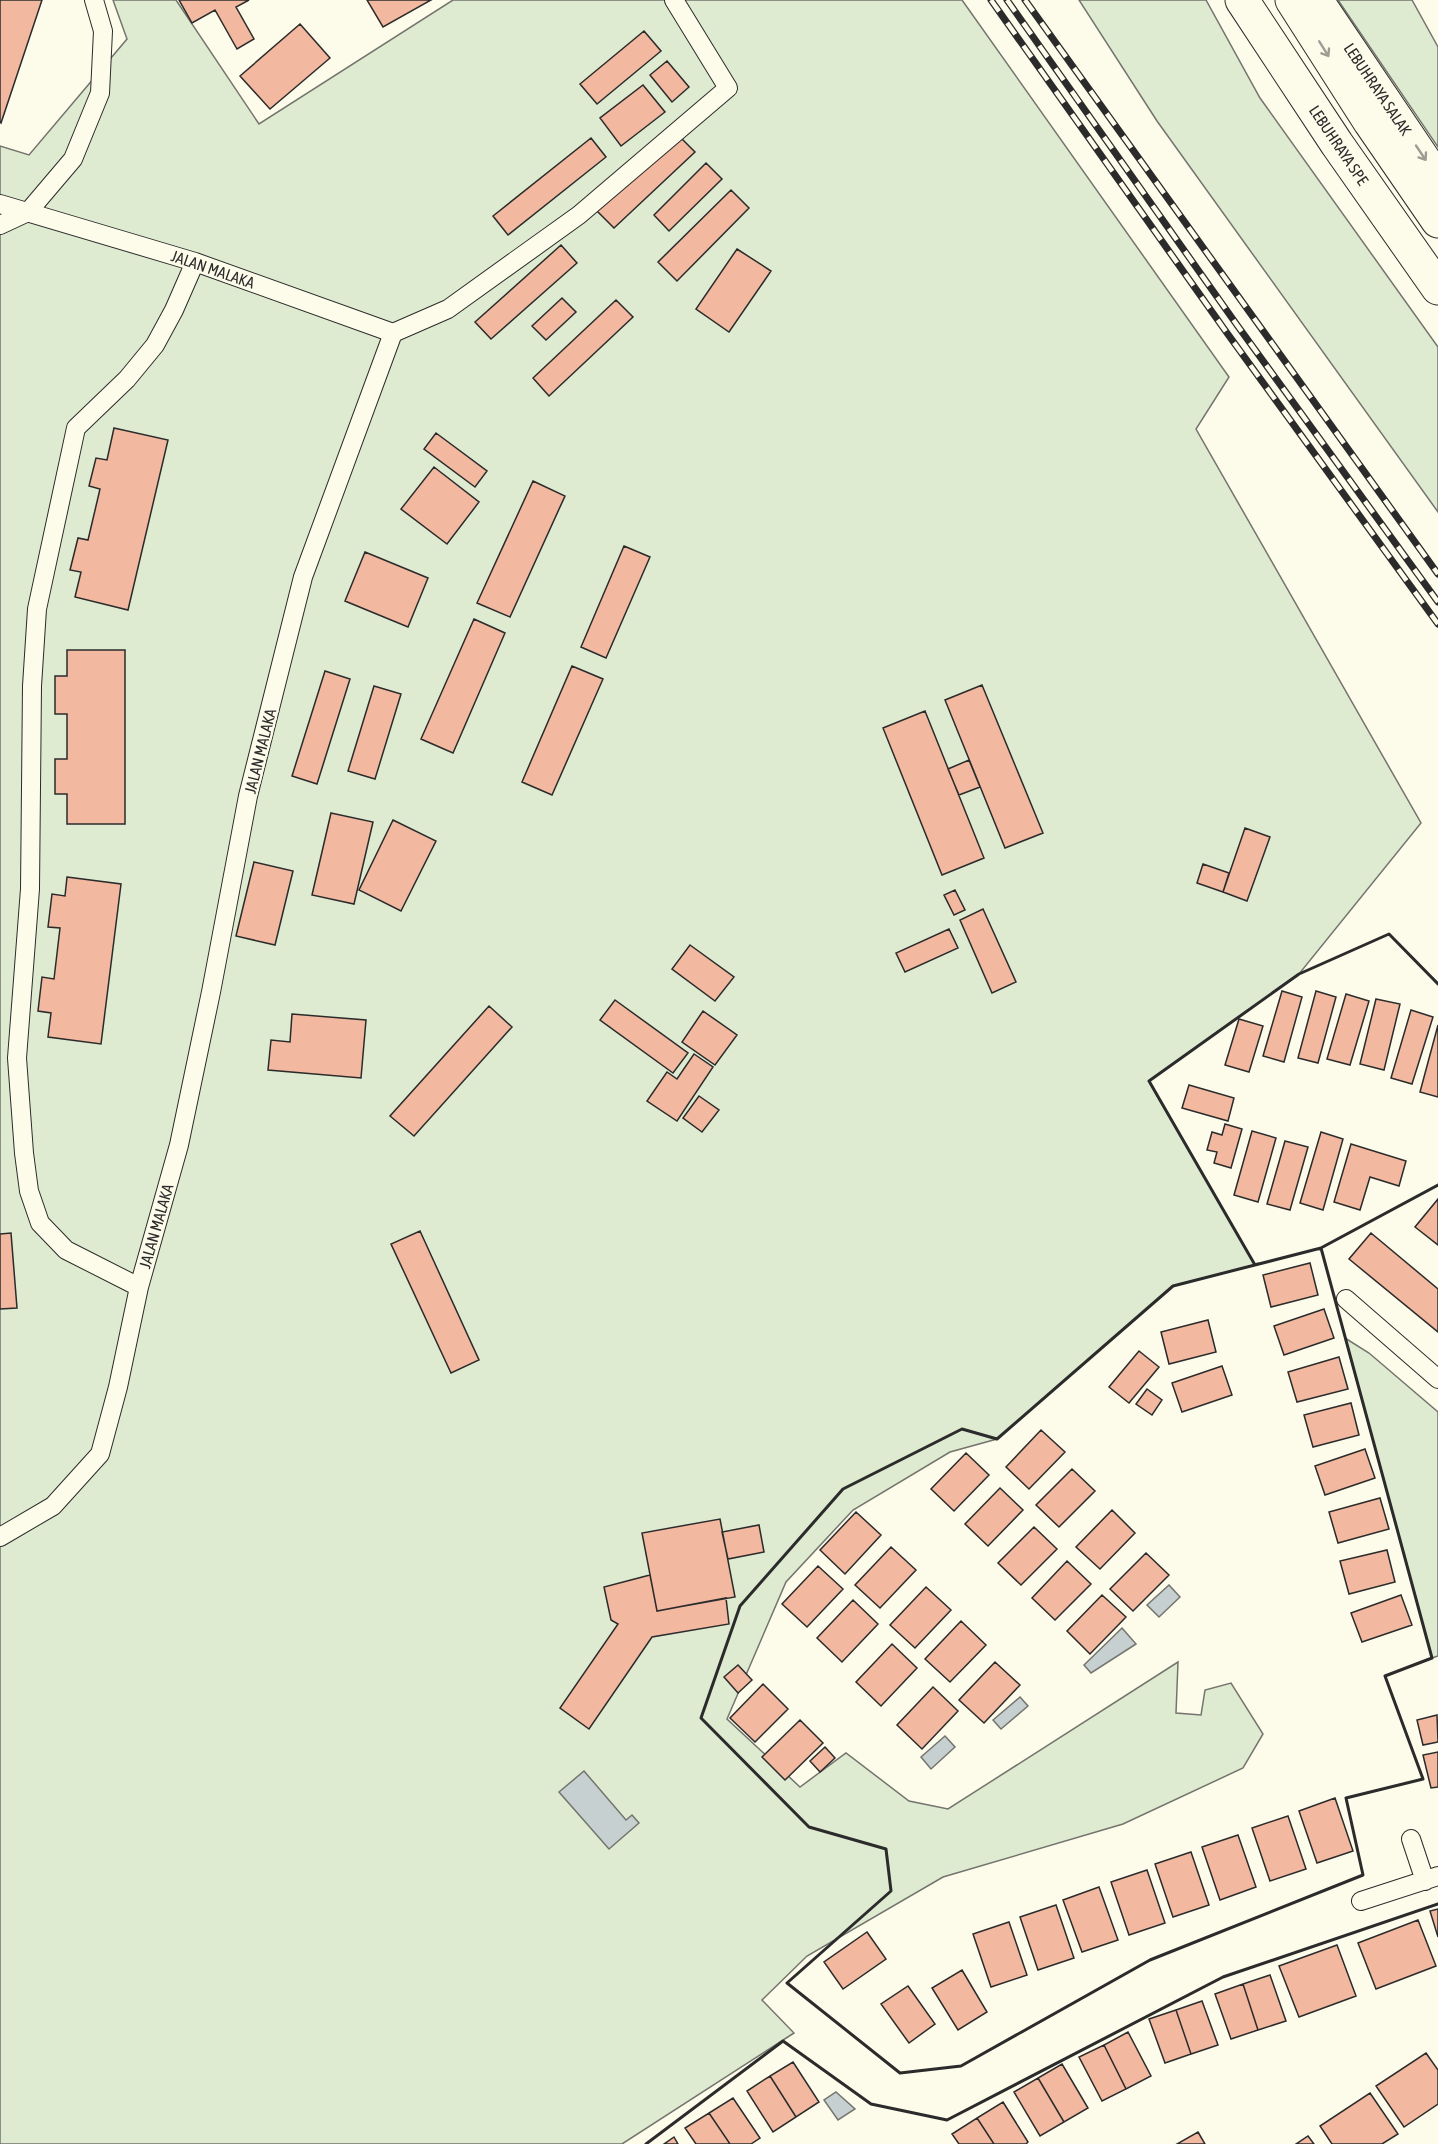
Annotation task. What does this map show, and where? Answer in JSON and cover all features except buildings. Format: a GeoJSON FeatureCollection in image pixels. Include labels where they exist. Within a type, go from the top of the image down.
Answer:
{"type":"FeatureCollection","features":[{"type":"Feature","properties":{"kind":"highway"},"geometry":{"type":"LineString","coordinates":[[1231,0],[1438,290]]}},
{"type":"Feature","properties":{"kind":"highway","name":"LEBUHRAYA SPE"},"geometry":{"type":"LineString","coordinates":[[1242,0],[1337,144],[1438,290]]}},
{"type":"Feature","properties":{"kind":"highway"},"geometry":{"type":"LineString","coordinates":[[1292,0],[1370,122],[1438,221]]}},
{"type":"Feature","properties":{"kind":"highway","name":"LEBUHRAYA SALAK"},"geometry":{"type":"LineString","coordinates":[[1318,0],[1438,178]]}},
{"type":"Feature","properties":{"kind":"street"},"geometry":{"type":"LineString","coordinates":[[0,225],[28,212],[72,159],[100,93],[103,31],[94,0]]}},
{"type":"Feature","properties":{"kind":"street"},"geometry":{"type":"LineString","coordinates":[[393,333],[448,309],[579,215],[728,88],[674,0]]}},
{"type":"Feature","properties":{"kind":"street","name":"JALAN MALAKA"},"geometry":{"type":"LineString","coordinates":[[0,204],[195,261],[393,333],[303,577],[248,796],[179,1145],[139,1287],[118,1387],[100,1454],[53,1506],[0,1537]]}},
{"type":"Feature","properties":{"kind":"street"},"geometry":{"type":"LineString","coordinates":[[139,1287],[111,1275],[66,1250],[40,1223],[29,1191],[17,1058],[30,889],[32,686],[37,609],[76,428],[127,379],[155,345],[174,310],[195,261]]}},
{"type":"Feature","properties":{"kind":"street"},"geometry":{"type":"LineString","coordinates":[[1346,1299],[1438,1379]]}},
{"type":"Feature","properties":{"kind":"street"},"geometry":{"type":"LineString","coordinates":[[1361,1901],[1432,1878],[1411,1839]]}},
{"type":"Feature","properties":{"kind":"green space"},"geometry":{"type":"Polygon","coordinates":[[[113,0],[176,0],[259,124],[453,0],[962,0],[1229,377],[1196,429],[1421,823],[1299,974],[1149,1081],[1255,1265],[1173,1286],[997,1439],[950,1452],[853,1510],[786,1582],[727,1719],[800,1787],[846,1753],[909,1801],[948,1809],[1178,1662],[1176,1713],[1201,1715],[1205,1690],[1231,1683],[1263,1734],[1243,1768],[1123,1824],[943,1877],[807,1956],[762,2000],[794,2033],[622,2144],[0,2144],[0,146],[29,155],[127,39],[113,0]]]}},
{"type":"Feature","properties":{"kind":"green space"},"geometry":{"type":"Polygon","coordinates":[[[1079,0],[1206,0],[1260,98],[1438,347],[1438,512],[1157,121],[1079,0]]]}},
{"type":"Feature","properties":{"kind":"green space"},"geometry":{"type":"Polygon","coordinates":[[[1338,0],[1412,0],[1438,47],[1438,147],[1338,0]]]}},
{"type":"Feature","properties":{"kind":"green space"},"geometry":{"type":"Polygon","coordinates":[[[1345,1338],[1369,1353],[1438,1412],[1438,1656],[1432,1658],[1345,1338]]]}},
{"type":"Feature","properties":{"kind":"shaded area"},"geometry":{"type":"Polygon","coordinates":[[[1169,1585],[1180,1597],[1159,1617],[1147,1605],[1169,1585]]]}},
{"type":"Feature","properties":{"kind":"shaded area"},"geometry":{"type":"Polygon","coordinates":[[[1122,1628],[1136,1644],[1091,1673],[1084,1665],[1122,1628]]]}},
{"type":"Feature","properties":{"kind":"shaded area"},"geometry":{"type":"Polygon","coordinates":[[[1020,1697],[1028,1706],[1001,1729],[993,1720],[1020,1697]]]}},
{"type":"Feature","properties":{"kind":"shaded area"},"geometry":{"type":"Polygon","coordinates":[[[945,1736],[955,1747],[931,1769],[921,1757],[945,1736]]]}},
{"type":"Feature","properties":{"kind":"shaded area"},"geometry":{"type":"Polygon","coordinates":[[[584,1771],[626,1820],[632,1815],[639,1823],[609,1849],[559,1792],[584,1771]]]}},
{"type":"Feature","properties":{"kind":"shaded area"},"geometry":{"type":"Polygon","coordinates":[[[836,2092],[855,2109],[838,2120],[824,2100],[836,2092]]]}},
{"type":"Feature","properties":{"kind":"railway"},"geometry":{"type":"LineString","coordinates":[[991,0],[1227,333],[1438,624]]}},
{"type":"Feature","properties":{"kind":"railway"},"geometry":{"type":"LineString","coordinates":[[1007,0],[1237,325],[1438,602]]}},
{"type":"Feature","properties":{"kind":"railway"},"geometry":{"type":"LineString","coordinates":[[1025,0],[1438,574]]}},
{"type":"Feature","properties":{"kind":"wall"},"geometry":{"type":"LineString","coordinates":[[1258,1264],[1255,1265],[1149,1081],[1299,974],[1389,934],[1438,984]]}},
{"type":"Feature","properties":{"kind":"wall"},"geometry":{"type":"LineString","coordinates":[[1319,1249],[1438,1185]]}},
{"type":"Feature","properties":{"kind":"wall"},"geometry":{"type":"LineString","coordinates":[[1321,1248],[1432,1658],[1385,1676],[1423,1779],[1346,1798],[1363,1875],[1150,1960],[961,2066],[900,2073],[787,1983],[891,1891],[886,1849],[809,1827],[701,1718],[740,1606],[843,1489],[962,1429],[997,1439],[1173,1286],[1321,1248]]}},
{"type":"Feature","properties":{"kind":"wall"},"geometry":{"type":"LineString","coordinates":[[646,2144],[783,2041],[871,2104],[947,2120],[1223,1977],[1438,1904]]}}]}
